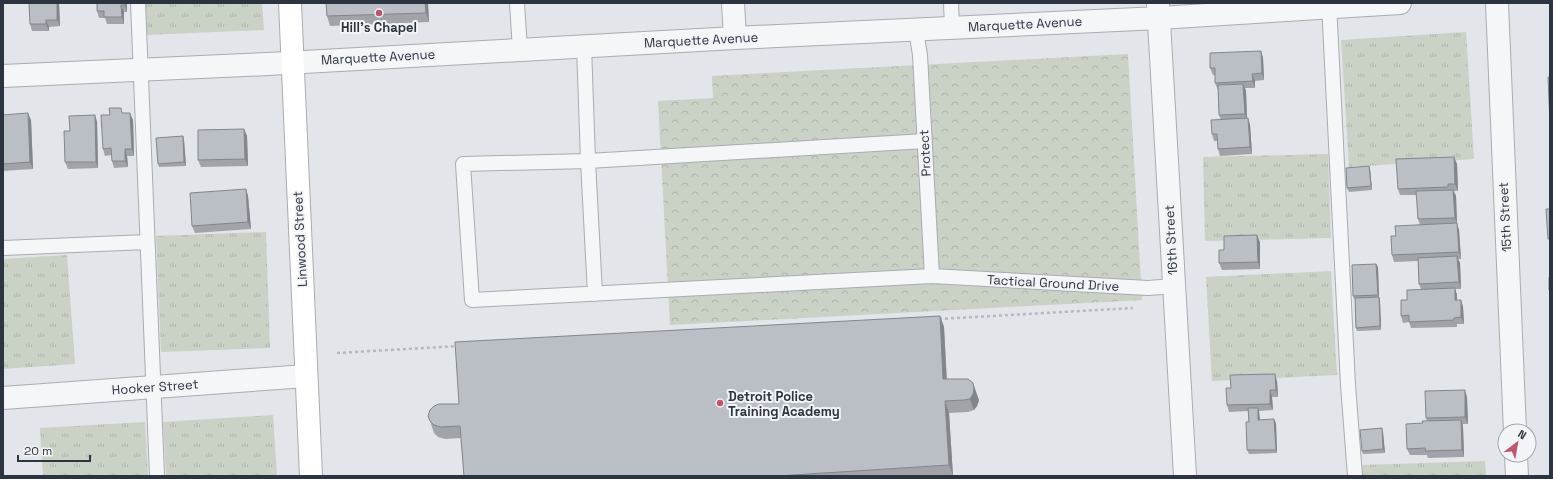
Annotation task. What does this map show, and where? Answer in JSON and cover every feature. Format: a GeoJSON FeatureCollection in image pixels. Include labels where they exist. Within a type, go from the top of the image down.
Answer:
{"type":"FeatureCollection","features":[{"type":"Feature","properties":{"kind":"street","name":"Linwood Street"},"geometry":{"type":"LineString","coordinates":[[290,3],[311,476]]}},
{"type":"Feature","properties":{"kind":"street"},"geometry":{"type":"LineString","coordinates":[[733,3],[735,38]]}},
{"type":"Feature","properties":{"kind":"street","name":"Marquette Avenue"},"geometry":{"type":"LineString","coordinates":[[3,76],[952,28],[1158,10],[1400,3]]}},
{"type":"Feature","properties":{"kind":"street","name":"15th Street"},"geometry":{"type":"LineString","coordinates":[[1497,3],[1515,423]]}},
{"type":"Feature","properties":{"kind":"street","name":"16th Street"},"geometry":{"type":"LineString","coordinates":[[1158,10],[1185,476]]}},
{"type":"Feature","properties":{"kind":"street","name":"Hooker Street"},"geometry":{"type":"LineString","coordinates":[[3,398],[306,376]]}},
{"type":"Feature","properties":{"kind":"street"},"geometry":{"type":"LineString","coordinates":[[1516,463],[1517,476]]}},
{"type":"Feature","properties":{"kind":"lane"},"geometry":{"type":"LineString","coordinates":[[138,3],[157,476]]}},
{"type":"Feature","properties":{"kind":"lane"},"geometry":{"type":"LineString","coordinates":[[517,3],[520,50]]}},
{"type":"Feature","properties":{"kind":"lane"},"geometry":{"type":"LineString","coordinates":[[952,3],[952,28]]}},
{"type":"Feature","properties":{"kind":"lane"},"geometry":{"type":"LineString","coordinates":[[1329,5],[1348,385],[1355,476]]}},
{"type":"Feature","properties":{"kind":"lane","name":"Protect"},"geometry":{"type":"LineString","coordinates":[[916,30],[920,55],[932,276]]}},
{"type":"Feature","properties":{"kind":"lane"},"geometry":{"type":"LineString","coordinates":[[584,46],[595,294]]}},
{"type":"Feature","properties":{"kind":"lane"},"geometry":{"type":"LineString","coordinates":[[588,162],[925,141]]}},
{"type":"Feature","properties":{"kind":"lane","name":"Tactical Ground Drive"},"geometry":{"type":"LineString","coordinates":[[588,162],[463,164],[472,300],[932,276],[1148,288],[1174,286]]}},
{"type":"Feature","properties":{"kind":"lane"},"geometry":{"type":"LineString","coordinates":[[3,248],[147,242]]}},
{"type":"Feature","properties":{"kind":"path"},"geometry":{"type":"LineString","coordinates":[[935,320],[1133,308]]}},
{"type":"Feature","properties":{"kind":"path"},"geometry":{"type":"LineString","coordinates":[[337,353],[461,346]]}},
{"type":"Feature","properties":{"kind":"green space"},"geometry":{"type":"Polygon","coordinates":[[[144,3],[262,3],[264,30],[146,35],[144,3]]]}},
{"type":"Feature","properties":{"kind":"green space"},"geometry":{"type":"Polygon","coordinates":[[[1466,32],[1474,159],[1349,167],[1341,40],[1466,32]]]}},
{"type":"Feature","properties":{"kind":"green space"},"geometry":{"type":"Polygon","coordinates":[[[1128,54],[1142,300],[670,325],[658,101],[713,98],[712,76],[1128,54]]]}},
{"type":"Feature","properties":{"kind":"green space"},"geometry":{"type":"Polygon","coordinates":[[[1328,154],[1331,238],[1205,241],[1203,157],[1328,154]]]}},
{"type":"Feature","properties":{"kind":"green space"},"geometry":{"type":"Polygon","coordinates":[[[266,232],[270,348],[161,352],[156,236],[266,232]]]}},
{"type":"Feature","properties":{"kind":"green space"},"geometry":{"type":"Polygon","coordinates":[[[67,255],[75,364],[3,369],[3,259],[67,255]]]}},
{"type":"Feature","properties":{"kind":"green space"},"geometry":{"type":"Polygon","coordinates":[[[1331,271],[1337,375],[1212,381],[1206,277],[1331,271]]]}},
{"type":"Feature","properties":{"kind":"green space"},"geometry":{"type":"Polygon","coordinates":[[[273,415],[277,476],[166,476],[163,422],[273,415]]]}},
{"type":"Feature","properties":{"kind":"green space"},"geometry":{"type":"Polygon","coordinates":[[[145,422],[148,476],[43,476],[40,428],[145,422]]]}},
{"type":"Feature","properties":{"kind":"green space"},"geometry":{"type":"Polygon","coordinates":[[[1485,461],[1486,476],[1363,476],[1362,465],[1485,461]]]}},
{"type":"Feature","properties":{"kind":"building"},"geometry":{"type":"Polygon","coordinates":[[[29,3],[57,3],[57,20],[46,20],[46,24],[30,24],[29,3]]]}},
{"type":"Feature","properties":{"kind":"building"},"geometry":{"type":"Polygon","coordinates":[[[97,3],[125,3],[125,5],[121,5],[122,17],[104,17],[104,11],[97,11],[97,3]]]}},
{"type":"Feature","properties":{"kind":"building"},"geometry":{"type":"Polygon","coordinates":[[[326,3],[425,3],[426,13],[327,16],[326,3]]]}},
{"type":"Feature","properties":{"kind":"building"},"geometry":{"type":"Polygon","coordinates":[[[1261,51],[1262,73],[1252,74],[1253,81],[1215,83],[1215,68],[1210,68],[1210,53],[1261,51]]]}},
{"type":"Feature","properties":{"kind":"building"},"geometry":{"type":"Polygon","coordinates":[[[1548,77],[1550,77],[1550,124],[1548,77]]]}},
{"type":"Feature","properties":{"kind":"building"},"geometry":{"type":"Polygon","coordinates":[[[1243,84],[1245,114],[1219,115],[1218,85],[1243,84]]]}},
{"type":"Feature","properties":{"kind":"building"},"geometry":{"type":"Polygon","coordinates":[[[109,108],[121,108],[122,113],[130,113],[132,149],[125,149],[125,161],[112,161],[111,148],[103,149],[101,115],[110,115],[109,108]]]}},
{"type":"Feature","properties":{"kind":"building"},"geometry":{"type":"Polygon","coordinates":[[[28,113],[30,162],[3,164],[3,115],[28,113]]]}},
{"type":"Feature","properties":{"kind":"building"},"geometry":{"type":"Polygon","coordinates":[[[95,115],[96,162],[65,162],[64,131],[70,131],[69,116],[95,115]]]}},
{"type":"Feature","properties":{"kind":"building"},"geometry":{"type":"Polygon","coordinates":[[[1248,118],[1250,147],[1218,149],[1217,134],[1212,134],[1211,120],[1248,118]]]}},
{"type":"Feature","properties":{"kind":"building"},"geometry":{"type":"Polygon","coordinates":[[[244,129],[245,159],[198,160],[198,130],[244,129]]]}},
{"type":"Feature","properties":{"kind":"building"},"geometry":{"type":"Polygon","coordinates":[[[183,136],[184,162],[158,164],[156,138],[183,136]]]}},
{"type":"Feature","properties":{"kind":"building"},"geometry":{"type":"Polygon","coordinates":[[[1454,157],[1455,184],[1448,184],[1448,187],[1398,189],[1396,159],[1454,157]]]}},
{"type":"Feature","properties":{"kind":"building"},"geometry":{"type":"Polygon","coordinates":[[[1369,166],[1371,186],[1347,188],[1346,168],[1369,166]]]}},
{"type":"Feature","properties":{"kind":"building"},"geometry":{"type":"Polygon","coordinates":[[[246,189],[248,222],[192,226],[190,193],[246,189]]]}},
{"type":"Feature","properties":{"kind":"building"},"geometry":{"type":"Polygon","coordinates":[[[1453,190],[1455,218],[1418,219],[1416,191],[1453,190]]]}},
{"type":"Feature","properties":{"kind":"building"},"geometry":{"type":"Polygon","coordinates":[[[1546,209],[1550,209],[1550,239],[1548,239],[1546,209]]]}},
{"type":"Feature","properties":{"kind":"building"},"geometry":{"type":"Polygon","coordinates":[[[1457,223],[1459,252],[1392,255],[1391,236],[1396,236],[1395,226],[1457,223]]]}},
{"type":"Feature","properties":{"kind":"building"},"geometry":{"type":"Polygon","coordinates":[[[1257,235],[1258,262],[1219,263],[1219,250],[1224,250],[1224,236],[1257,235]]]}},
{"type":"Feature","properties":{"kind":"building"},"geometry":{"type":"Polygon","coordinates":[[[1457,256],[1459,282],[1419,284],[1418,258],[1457,256]]]}},
{"type":"Feature","properties":{"kind":"building"},"geometry":{"type":"Polygon","coordinates":[[[1376,264],[1378,295],[1353,296],[1352,265],[1376,264]]]}},
{"type":"Feature","properties":{"kind":"building"},"geometry":{"type":"Polygon","coordinates":[[[1550,277],[1550,290],[1549,290],[1550,277]]]}},
{"type":"Feature","properties":{"kind":"building"},"geometry":{"type":"Polygon","coordinates":[[[1455,288],[1455,300],[1461,300],[1461,317],[1454,318],[1454,320],[1409,322],[1409,315],[1401,316],[1401,300],[1407,300],[1407,290],[1455,288]]]}},
{"type":"Feature","properties":{"kind":"building"},"geometry":{"type":"Polygon","coordinates":[[[1379,297],[1380,326],[1356,328],[1355,298],[1379,297]]]}},
{"type":"Feature","properties":{"kind":"building","name":"Detroit Police Training Academy"},"geometry":{"type":"Polygon","coordinates":[[[940,316],[943,379],[968,379],[973,383],[974,388],[970,399],[945,401],[949,465],[777,476],[464,476],[460,426],[441,427],[434,425],[428,416],[430,410],[439,404],[459,404],[455,342],[940,316]]]}},
{"type":"Feature","properties":{"kind":"building"},"geometry":{"type":"Polygon","coordinates":[[[1275,374],[1276,390],[1270,390],[1270,404],[1227,405],[1226,388],[1231,388],[1230,375],[1275,374]]]}},
{"type":"Feature","properties":{"kind":"building"},"geometry":{"type":"Polygon","coordinates":[[[1465,390],[1465,417],[1426,418],[1425,391],[1465,390]]]}},
{"type":"Feature","properties":{"kind":"building"},"geometry":{"type":"Polygon","coordinates":[[[1248,408],[1258,408],[1258,420],[1274,419],[1276,450],[1247,450],[1246,422],[1249,422],[1248,408]]]}},
{"type":"Feature","properties":{"kind":"building"},"geometry":{"type":"Polygon","coordinates":[[[1461,420],[1462,450],[1426,451],[1425,448],[1407,449],[1406,424],[1423,423],[1422,421],[1461,420]]]}},
{"type":"Feature","properties":{"kind":"building"},"geometry":{"type":"Polygon","coordinates":[[[1382,428],[1383,449],[1362,451],[1360,430],[1382,428]]]}},
{"type":"Feature","properties":{"kind":"place","name":"Hill's Chapel"},"geometry":{"type":"Point","coordinates":[379,13]}},
{"type":"Feature","properties":{"kind":"place","name":"Detroit Police Training Academy"},"geometry":{"type":"Point","coordinates":[720,403]}}]}
